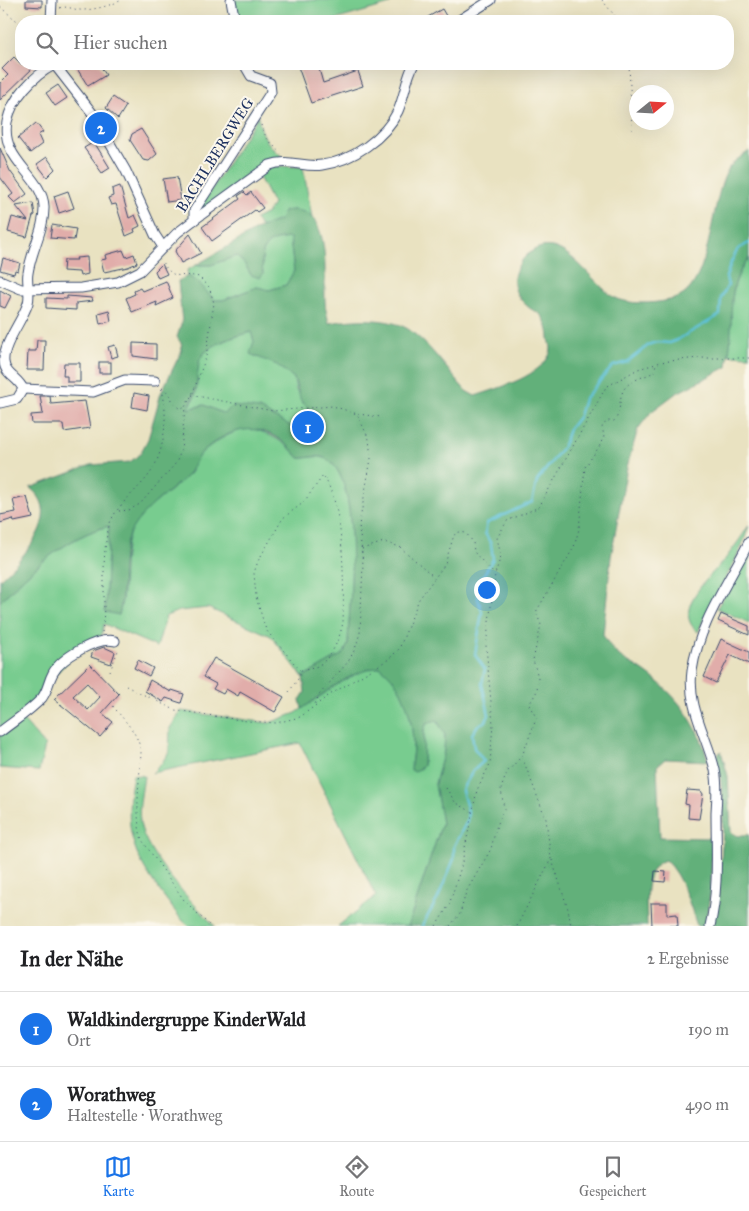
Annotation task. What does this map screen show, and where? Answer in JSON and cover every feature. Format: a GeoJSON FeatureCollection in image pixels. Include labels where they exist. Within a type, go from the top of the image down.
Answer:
{"type":"FeatureCollection","features":[{"type":"Feature","properties":{"kind":"street"},"geometry":{"type":"LineString","coordinates":[[51,15],[52,0]]}},
{"type":"Feature","properties":{"kind":"street"},"geometry":{"type":"LineString","coordinates":[[231,0],[235,15]]}},
{"type":"Feature","properties":{"kind":"street"},"geometry":{"type":"LineString","coordinates":[[468,15],[492,0]]}},
{"type":"Feature","properties":{"kind":"street"},"geometry":{"type":"LineString","coordinates":[[23,389],[21,384],[6,369],[4,357],[29,302],[27,274],[43,216],[44,204],[39,191],[12,153],[6,127],[12,107],[21,94],[37,76],[46,70]]}},
{"type":"Feature","properties":{"kind":"street"},"geometry":{"type":"LineString","coordinates":[[59,70],[78,92],[93,114],[129,176],[155,235],[163,247]]}},
{"type":"Feature","properties":{"kind":"street","name":"BACHLBERGWEG"},"geometry":{"type":"LineString","coordinates":[[0,280],[16,288],[81,288],[121,280],[136,273],[194,220],[194,211],[258,109],[271,92],[271,85],[251,76],[248,70]]}},
{"type":"Feature","properties":{"kind":"street"},"geometry":{"type":"LineString","coordinates":[[194,220],[270,165],[293,162],[315,166],[333,163],[355,154],[373,140],[397,112],[411,70]]}},
{"type":"Feature","properties":{"kind":"street"},"geometry":{"type":"LineString","coordinates":[[23,389],[93,392],[125,380],[158,385]]}},
{"type":"Feature","properties":{"kind":"street"},"geometry":{"type":"LineString","coordinates":[[0,404],[17,399],[23,389]]}},
{"type":"Feature","properties":{"kind":"street"},"geometry":{"type":"LineString","coordinates":[[710,926],[716,876],[717,786],[712,761],[696,713],[691,687],[692,671],[712,610],[749,542]]}},
{"type":"Feature","properties":{"kind":"street"},"geometry":{"type":"LineString","coordinates":[[0,732],[41,699],[47,691],[53,672],[58,666],[97,641],[103,639],[115,641]]}},
{"type":"Feature","properties":{"kind":"path"},"geometry":{"type":"LineString","coordinates":[[58,15],[61,8],[64,7],[84,10],[106,7],[122,0]]}},
{"type":"Feature","properties":{"kind":"path"},"geometry":{"type":"LineString","coordinates":[[602,0],[614,15]]}},
{"type":"Feature","properties":{"kind":"path"},"geometry":{"type":"LineString","coordinates":[[0,7],[15,19]]}},
{"type":"Feature","properties":{"kind":"path"},"geometry":{"type":"LineString","coordinates":[[629,70],[632,131]]}},
{"type":"Feature","properties":{"kind":"path"},"geometry":{"type":"LineString","coordinates":[[258,109],[264,134],[275,148],[293,162]]}},
{"type":"Feature","properties":{"kind":"path"},"geometry":{"type":"LineString","coordinates":[[119,511],[129,510],[140,504],[176,463],[181,450],[185,407],[192,395],[206,357],[213,298],[204,280],[194,276],[181,277],[170,274],[159,257]]}},
{"type":"Feature","properties":{"kind":"path"},"geometry":{"type":"LineString","coordinates":[[436,926],[450,905],[477,790],[490,764],[493,724],[486,646],[494,574],[501,556],[497,538],[507,521],[539,508],[606,387],[638,369],[670,360],[749,358]]}},
{"type":"Feature","properties":{"kind":"path"},"geometry":{"type":"LineString","coordinates":[[450,926],[460,914],[466,892],[491,849],[496,828],[504,809],[501,789],[507,772],[522,756],[536,717],[529,705],[537,691],[538,676],[532,660],[542,625],[536,612],[574,547],[579,529],[585,467],[594,457],[602,442],[604,436],[602,427],[607,421],[614,421],[619,415],[623,390],[634,380],[654,372],[656,364]]}},
{"type":"Feature","properties":{"kind":"path"},"geometry":{"type":"LineString","coordinates":[[158,385],[167,390],[174,405],[179,408],[185,407]]}},
{"type":"Feature","properties":{"kind":"path"},"geometry":{"type":"LineString","coordinates":[[97,641],[101,633],[104,614],[106,536],[110,523],[129,494],[151,472],[163,439],[158,385]]}},
{"type":"Feature","properties":{"kind":"path"},"geometry":{"type":"LineString","coordinates":[[192,395],[273,411],[333,406],[357,414],[382,417]]}},
{"type":"Feature","properties":{"kind":"path"},"geometry":{"type":"LineString","coordinates":[[314,706],[319,695],[348,662],[360,634],[363,564],[359,525],[371,459],[369,439],[357,414]]}},
{"type":"Feature","properties":{"kind":"path"},"geometry":{"type":"LineString","coordinates":[[289,692],[300,676],[300,670],[266,630],[256,597],[254,573],[258,561],[283,518],[303,503],[323,476],[333,497],[338,517],[343,622],[340,638],[331,655],[309,669],[300,670]]}},
{"type":"Feature","properties":{"kind":"path"},"geometry":{"type":"LineString","coordinates":[[126,686],[175,710],[247,721],[287,722],[300,716],[389,659],[399,649],[419,599],[445,564],[454,535],[459,532],[466,533],[473,542],[474,552],[494,574]]}},
{"type":"Feature","properties":{"kind":"path"},"geometry":{"type":"LineString","coordinates":[[361,549],[384,542],[400,547],[434,577]]}},
{"type":"Feature","properties":{"kind":"path"},"geometry":{"type":"LineString","coordinates":[[110,671],[117,653]]}},
{"type":"Feature","properties":{"kind":"path"},"geometry":{"type":"LineString","coordinates":[[113,706],[137,735],[140,742],[138,815],[142,840],[184,900],[210,926]]}},
{"type":"Feature","properties":{"kind":"path"},"geometry":{"type":"LineString","coordinates":[[522,756],[546,819],[552,859],[568,909],[571,926]]}},
{"type":"Feature","properties":{"kind":"path"},"geometry":{"type":"LineString","coordinates":[[446,788],[455,802],[473,812]]}},
{"type":"Feature","properties":{"kind":"path"},"geometry":{"type":"LineString","coordinates":[[517,926],[552,859]]}},
{"type":"Feature","properties":{"kind":"green space"},"geometry":{"type":"Polygon","coordinates":[[[234,0],[388,0],[390,4],[352,15],[237,15],[234,0]]]}},
{"type":"Feature","properties":{"kind":"green space"},"geometry":{"type":"Polygon","coordinates":[[[258,116],[264,137],[277,152],[289,161],[280,160],[195,215],[258,116]]]}},
{"type":"Feature","properties":{"kind":"green space"},"geometry":{"type":"Polygon","coordinates":[[[749,151],[749,258],[738,276],[733,293],[731,340],[727,367],[675,394],[651,412],[638,429],[627,467],[611,557],[603,635],[619,656],[667,690],[685,711],[704,747],[708,761],[665,759],[657,766],[660,837],[712,838],[711,889],[705,926],[697,926],[681,882],[665,860],[657,864],[649,879],[646,898],[647,926],[408,926],[442,823],[435,784],[444,751],[445,735],[437,720],[427,723],[424,729],[423,766],[415,772],[411,770],[413,736],[406,702],[395,682],[380,667],[369,669],[349,678],[302,709],[300,700],[305,692],[303,677],[343,654],[348,645],[352,546],[350,518],[346,493],[339,473],[324,458],[299,458],[276,437],[264,432],[252,430],[239,431],[227,435],[201,453],[187,476],[150,508],[132,529],[125,548],[119,615],[105,612],[109,526],[93,531],[64,546],[23,578],[0,602],[0,579],[29,548],[42,523],[43,510],[40,499],[30,488],[91,465],[130,462],[140,454],[148,439],[161,393],[182,350],[181,343],[177,337],[182,322],[178,281],[188,276],[198,282],[214,300],[223,300],[257,287],[269,290],[286,285],[294,271],[290,238],[274,241],[265,247],[262,258],[263,274],[260,278],[251,275],[244,263],[236,256],[211,265],[196,265],[261,227],[280,220],[284,211],[300,211],[311,217],[318,227],[325,256],[325,303],[329,323],[349,320],[371,320],[403,326],[426,344],[466,391],[475,396],[507,385],[530,374],[547,359],[551,350],[548,329],[543,317],[524,303],[515,290],[514,277],[516,270],[526,256],[540,248],[553,247],[577,262],[611,295],[621,300],[634,303],[648,303],[674,299],[687,292],[696,279],[709,241],[722,182],[731,165],[749,151]],[[251,332],[220,342],[206,351],[199,363],[195,392],[188,409],[204,405],[224,414],[232,406],[259,409],[308,435],[315,429],[317,417],[301,401],[294,378],[277,365],[250,354],[254,341],[251,332]]]}},
{"type":"Feature","properties":{"kind":"green space"},"geometry":{"type":"Polygon","coordinates":[[[271,166],[303,167],[312,218],[294,209],[280,220],[261,227],[255,219],[267,213],[273,204],[258,175],[271,166]]]}},
{"type":"Feature","properties":{"kind":"green space"},"geometry":{"type":"Polygon","coordinates":[[[290,238],[294,271],[286,285],[269,290],[257,287],[223,300],[214,300],[198,282],[188,276],[187,270],[196,265],[211,265],[236,256],[244,263],[251,275],[263,274],[262,258],[265,247],[274,241],[290,238]]]}},
{"type":"Feature","properties":{"kind":"green space"},"geometry":{"type":"Polygon","coordinates":[[[749,258],[749,356],[729,355],[733,292],[741,269],[749,258]]]}},
{"type":"Feature","properties":{"kind":"green space"},"geometry":{"type":"Polygon","coordinates":[[[251,332],[254,341],[294,378],[296,390],[318,417],[315,430],[309,435],[298,430],[224,414],[204,405],[188,409],[195,396],[199,361],[202,355],[222,342],[251,332]]]}},
{"type":"Feature","properties":{"kind":"green space"},"geometry":{"type":"Polygon","coordinates":[[[252,428],[278,440],[299,458],[317,457],[328,460],[339,473],[346,493],[352,546],[348,645],[343,654],[303,677],[271,636],[208,608],[179,611],[166,616],[157,647],[104,624],[100,642],[88,647],[66,664],[46,685],[21,718],[45,746],[39,771],[0,768],[0,602],[23,578],[64,546],[93,531],[109,526],[105,611],[119,615],[123,594],[125,553],[130,532],[134,525],[148,509],[190,473],[201,453],[225,437],[238,431],[252,428]]]}},
{"type":"Feature","properties":{"kind":"green space"},"geometry":{"type":"Polygon","coordinates":[[[749,525],[739,553],[710,605],[698,632],[691,623],[688,614],[691,604],[703,584],[726,558],[749,525]]]}},
{"type":"Feature","properties":{"kind":"green space"},"geometry":{"type":"Polygon","coordinates":[[[749,553],[749,623],[717,608],[749,553]]]}},
{"type":"Feature","properties":{"kind":"green space"},"geometry":{"type":"Polygon","coordinates":[[[381,667],[391,675],[398,686],[409,711],[413,738],[411,764],[423,766],[424,729],[427,723],[437,720],[445,735],[444,751],[435,784],[442,823],[408,926],[338,926],[376,896],[300,743],[152,773],[169,752],[170,728],[181,711],[269,723],[296,713],[338,684],[365,669],[381,667]]]}},
{"type":"Feature","properties":{"kind":"green space"},"geometry":{"type":"Polygon","coordinates":[[[721,751],[728,776],[731,832],[738,836],[749,834],[749,926],[713,926],[723,820],[720,778],[716,757],[721,751]]]}},
{"type":"Feature","properties":{"kind":"green space"},"geometry":{"type":"Polygon","coordinates":[[[133,775],[144,776],[140,822],[143,834],[150,848],[171,877],[215,926],[189,926],[181,919],[145,868],[137,853],[129,819],[133,775]]]}},
{"type":"Feature","properties":{"kind":"building"},"geometry":{"type":"Polygon","coordinates":[[[26,0],[42,0],[42,7],[26,6],[26,0]]]}},
{"type":"Feature","properties":{"kind":"building"},"geometry":{"type":"Polygon","coordinates":[[[442,9],[446,15],[432,15],[442,9]]]}},
{"type":"Feature","properties":{"kind":"building"},"geometry":{"type":"Polygon","coordinates":[[[14,57],[15,70],[31,70],[0,100],[0,83],[8,75],[2,69],[14,57]]]}},
{"type":"Feature","properties":{"kind":"building"},"geometry":{"type":"Polygon","coordinates":[[[78,70],[103,70],[106,75],[88,86],[78,70]]]}},
{"type":"Feature","properties":{"kind":"building"},"geometry":{"type":"Polygon","coordinates":[[[299,70],[319,70],[323,83],[358,71],[363,86],[311,103],[299,70]]]}},
{"type":"Feature","properties":{"kind":"building"},"geometry":{"type":"Polygon","coordinates":[[[58,85],[67,98],[55,106],[46,93],[58,85]]]}},
{"type":"Feature","properties":{"kind":"building"},"geometry":{"type":"Polygon","coordinates":[[[113,97],[126,106],[118,119],[106,108],[113,97]]]}},
{"type":"Feature","properties":{"kind":"building"},"geometry":{"type":"Polygon","coordinates":[[[36,123],[43,132],[38,135],[42,144],[30,153],[18,138],[36,123]]]}},
{"type":"Feature","properties":{"kind":"building"},"geometry":{"type":"Polygon","coordinates":[[[141,129],[157,154],[149,161],[143,160],[130,140],[132,134],[141,129]]]}},
{"type":"Feature","properties":{"kind":"building"},"geometry":{"type":"Polygon","coordinates":[[[94,142],[110,168],[102,173],[84,148],[94,142]]]}},
{"type":"Feature","properties":{"kind":"building"},"geometry":{"type":"Polygon","coordinates":[[[0,148],[10,171],[27,194],[15,203],[9,197],[13,194],[0,177],[0,148]]]}},
{"type":"Feature","properties":{"kind":"building"},"geometry":{"type":"Polygon","coordinates":[[[47,157],[55,169],[47,177],[37,164],[47,157]]]}},
{"type":"Feature","properties":{"kind":"building"},"geometry":{"type":"Polygon","coordinates":[[[177,177],[181,200],[167,202],[163,179],[177,177]]]}},
{"type":"Feature","properties":{"kind":"building"},"geometry":{"type":"Polygon","coordinates":[[[120,186],[129,218],[135,215],[140,226],[134,229],[135,232],[126,236],[116,204],[111,205],[108,198],[113,196],[112,189],[120,186]]]}},
{"type":"Feature","properties":{"kind":"building"},"geometry":{"type":"Polygon","coordinates":[[[68,191],[74,208],[59,213],[54,196],[68,191]]]}},
{"type":"Feature","properties":{"kind":"building"},"geometry":{"type":"Polygon","coordinates":[[[244,192],[247,195],[251,192],[263,208],[257,212],[255,210],[212,241],[202,227],[240,199],[238,196],[244,192]]]}},
{"type":"Feature","properties":{"kind":"building"},"geometry":{"type":"Polygon","coordinates":[[[33,203],[35,215],[33,216],[27,237],[8,232],[12,217],[28,221],[16,206],[33,203]]]}},
{"type":"Feature","properties":{"kind":"building"},"geometry":{"type":"Polygon","coordinates":[[[52,225],[76,229],[74,240],[50,238],[52,225]]]}},
{"type":"Feature","properties":{"kind":"building"},"geometry":{"type":"Polygon","coordinates":[[[190,234],[201,253],[181,263],[175,251],[190,234]]]}},
{"type":"Feature","properties":{"kind":"building"},"geometry":{"type":"Polygon","coordinates":[[[123,250],[126,257],[134,254],[137,263],[104,272],[101,260],[106,259],[105,255],[123,250]]]}},
{"type":"Feature","properties":{"kind":"building"},"geometry":{"type":"Polygon","coordinates":[[[87,257],[88,274],[80,276],[79,272],[63,271],[64,260],[77,260],[76,258],[87,257]]]}},
{"type":"Feature","properties":{"kind":"building"},"geometry":{"type":"Polygon","coordinates":[[[3,258],[20,263],[18,271],[15,270],[14,274],[0,270],[3,258]]]}},
{"type":"Feature","properties":{"kind":"building"},"geometry":{"type":"Polygon","coordinates":[[[162,264],[167,274],[158,278],[155,271],[162,264]]]}},
{"type":"Feature","properties":{"kind":"building"},"geometry":{"type":"Polygon","coordinates":[[[166,281],[173,298],[156,306],[157,302],[132,312],[126,298],[135,294],[134,291],[140,288],[142,291],[166,281]]]}},
{"type":"Feature","properties":{"kind":"building"},"geometry":{"type":"Polygon","coordinates":[[[0,290],[11,296],[5,308],[0,306],[0,290]]]}},
{"type":"Feature","properties":{"kind":"building"},"geometry":{"type":"Polygon","coordinates":[[[67,296],[92,298],[93,301],[76,303],[76,310],[46,308],[46,298],[67,299],[67,296]]]}},
{"type":"Feature","properties":{"kind":"building"},"geometry":{"type":"Polygon","coordinates":[[[109,310],[111,321],[100,324],[98,313],[109,310]]]}},
{"type":"Feature","properties":{"kind":"building"},"geometry":{"type":"Polygon","coordinates":[[[37,340],[45,340],[44,370],[27,370],[28,351],[36,351],[37,340]]]}},
{"type":"Feature","properties":{"kind":"building"},"geometry":{"type":"Polygon","coordinates":[[[133,343],[156,344],[156,359],[133,356],[133,343]]]}},
{"type":"Feature","properties":{"kind":"building"},"geometry":{"type":"Polygon","coordinates":[[[115,345],[118,356],[111,358],[108,347],[115,345]]]}},
{"type":"Feature","properties":{"kind":"building"},"geometry":{"type":"Polygon","coordinates":[[[99,362],[111,362],[111,373],[99,373],[99,362]]]}},
{"type":"Feature","properties":{"kind":"building"},"geometry":{"type":"Polygon","coordinates":[[[64,363],[80,363],[80,382],[67,382],[67,376],[63,376],[64,363]]]}},
{"type":"Feature","properties":{"kind":"building"},"geometry":{"type":"Polygon","coordinates":[[[134,393],[149,396],[147,410],[132,407],[134,393]]]}},
{"type":"Feature","properties":{"kind":"building"},"geometry":{"type":"Polygon","coordinates":[[[40,396],[50,396],[51,404],[85,401],[90,428],[64,432],[63,424],[32,424],[31,415],[43,414],[40,396]]]}},
{"type":"Feature","properties":{"kind":"building"},"geometry":{"type":"Polygon","coordinates":[[[27,497],[33,518],[14,522],[13,519],[0,523],[0,515],[16,512],[13,500],[27,497]]]}},
{"type":"Feature","properties":{"kind":"building"},"geometry":{"type":"Polygon","coordinates":[[[721,614],[749,626],[749,635],[718,621],[721,614]]]}},
{"type":"Feature","properties":{"kind":"building"},"geometry":{"type":"Polygon","coordinates":[[[721,639],[749,652],[749,664],[730,655],[716,683],[704,677],[721,639]]]}},
{"type":"Feature","properties":{"kind":"building"},"geometry":{"type":"Polygon","coordinates":[[[104,647],[115,652],[111,664],[91,657],[93,651],[104,647]]]}},
{"type":"Feature","properties":{"kind":"building"},"geometry":{"type":"Polygon","coordinates":[[[214,658],[284,697],[275,712],[240,692],[238,696],[226,689],[223,694],[213,689],[216,684],[203,677],[214,658]]]}},
{"type":"Feature","properties":{"kind":"building"},"geometry":{"type":"Polygon","coordinates":[[[138,660],[153,668],[149,676],[134,668],[138,660]]]}},
{"type":"Feature","properties":{"kind":"building"},"geometry":{"type":"Polygon","coordinates":[[[90,664],[119,694],[102,713],[113,722],[100,737],[54,699],[90,664]],[[87,683],[73,696],[88,710],[100,697],[87,683]]]}},
{"type":"Feature","properties":{"kind":"building"},"geometry":{"type":"Polygon","coordinates":[[[150,680],[171,692],[172,690],[184,694],[181,703],[166,698],[163,702],[145,691],[150,680]]]}},
{"type":"Feature","properties":{"kind":"building"},"geometry":{"type":"Polygon","coordinates":[[[687,790],[701,791],[703,794],[699,819],[688,818],[689,805],[685,804],[687,790]]]}},
{"type":"Feature","properties":{"kind":"building"},"geometry":{"type":"Polygon","coordinates":[[[655,871],[666,872],[665,882],[654,881],[655,871]]]}},
{"type":"Feature","properties":{"kind":"building"},"geometry":{"type":"Polygon","coordinates":[[[651,903],[667,903],[667,915],[677,914],[678,926],[652,926],[651,903]]]}},
{"type":"Feature","properties":{"kind":"waterway"},"geometry":{"type":"LineString","coordinates":[[422,926],[438,898],[454,859],[454,846],[467,821],[468,811],[462,791],[473,771],[484,761],[474,748],[472,734],[478,725],[486,721],[489,715],[482,684],[485,669],[475,655],[482,612],[478,599],[478,584],[493,559],[491,544],[485,533],[487,523],[532,502],[537,481],[563,447],[569,429],[579,416],[584,399],[613,366],[627,362],[650,344],[658,342],[670,343],[677,340],[720,315],[721,298],[728,285],[726,277],[732,260],[738,249],[749,243]]}},
{"type":"Feature","properties":{"kind":"place","name":"Worathweg"},"geometry":{"type":"Point","coordinates":[101,128]}},
{"type":"Feature","properties":{"kind":"place","name":"Waldkindergruppe KinderWald"},"geometry":{"type":"Point","coordinates":[308,427]}}]}
